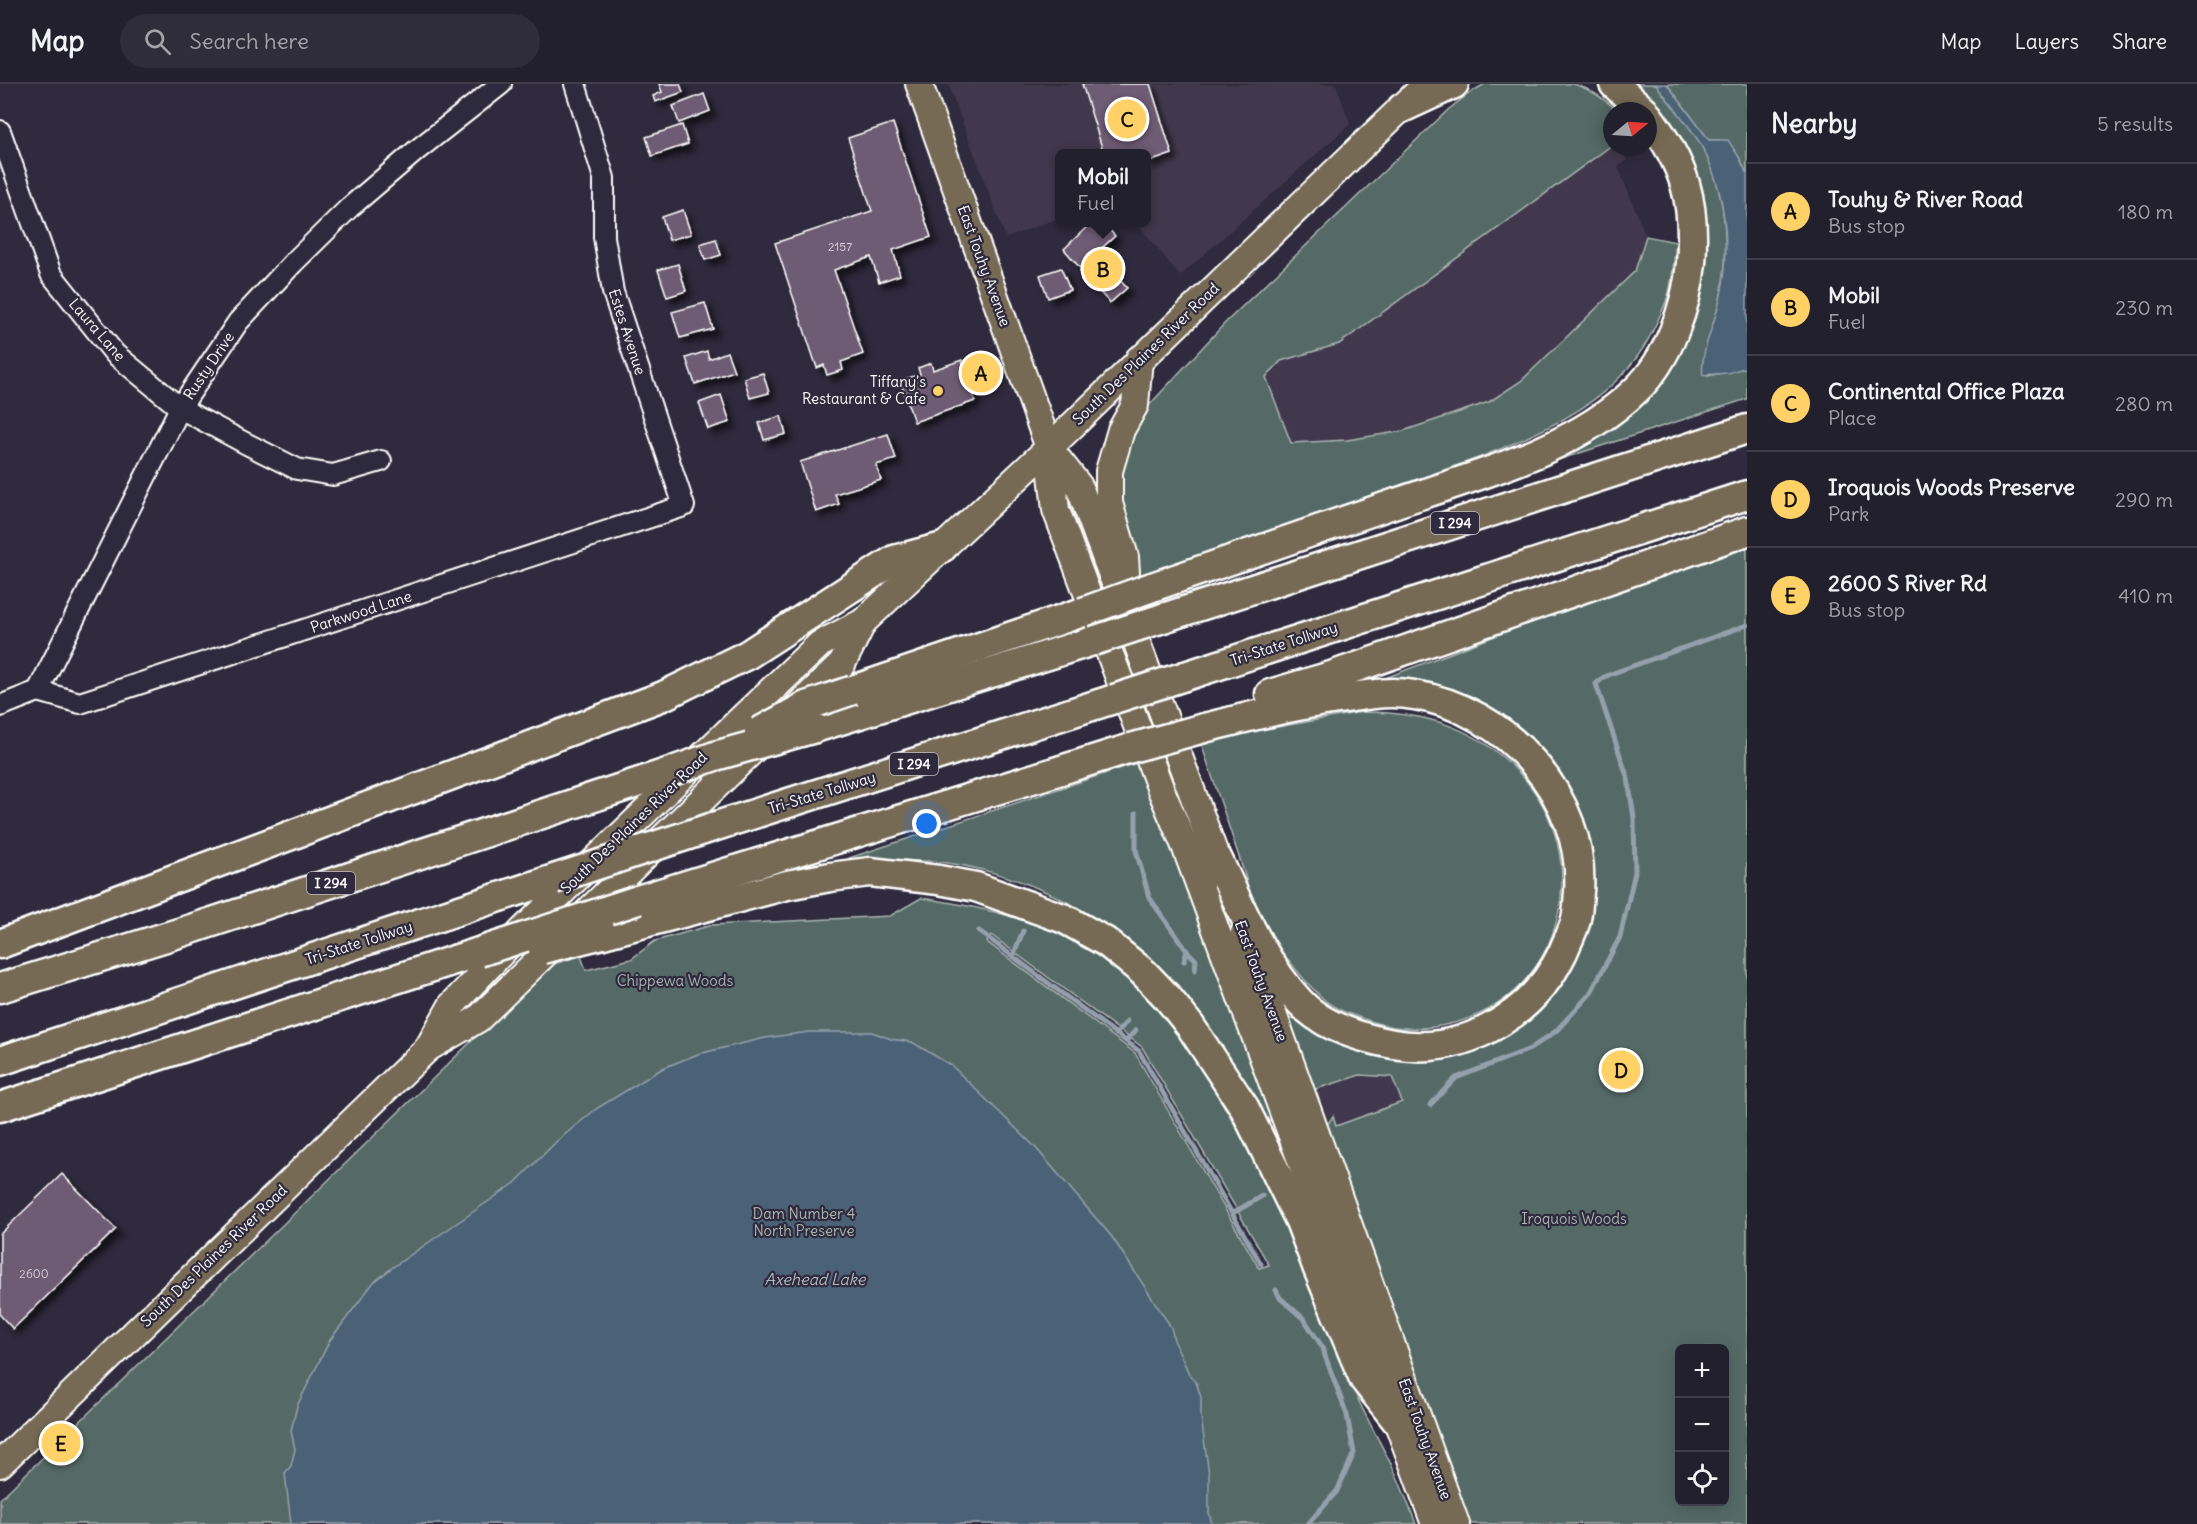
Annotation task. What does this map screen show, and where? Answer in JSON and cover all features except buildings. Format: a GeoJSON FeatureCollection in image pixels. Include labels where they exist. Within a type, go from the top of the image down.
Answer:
{"type":"FeatureCollection","features":[{"type":"Feature","properties":{"kind":"highway"},"geometry":{"type":"LineString","coordinates":[[1402,108],[1454,84]]}},
{"type":"Feature","properties":{"kind":"highway"},"geometry":{"type":"LineString","coordinates":[[1614,84],[1634,102]]}},
{"type":"Feature","properties":{"kind":"highway"},"geometry":{"type":"LineString","coordinates":[[715,756],[806,706],[1518,461],[1584,429],[1638,389],[1654,368],[1680,316],[1689,278],[1693,240],[1692,213],[1683,175],[1666,140],[1657,128]]}},
{"type":"Feature","properties":{"kind":"highway","name":"I 294"},"geometry":{"type":"LineString","coordinates":[[0,988],[182,932],[715,756],[815,728],[1093,641],[1747,429]]}},
{"type":"Feature","properties":{"kind":"highway","name":"Tri-State Tollway"},"geometry":{"type":"LineString","coordinates":[[0,1061],[713,827],[1747,495]]}},
{"type":"Feature","properties":{"kind":"highway"},"geometry":{"type":"LineString","coordinates":[[0,1107],[266,1020],[471,960],[638,900],[842,836],[928,800],[1202,722],[1747,531]]}},
{"type":"Feature","properties":{"kind":"highway"},"geometry":{"type":"LineString","coordinates":[[0,944],[663,696],[747,655],[894,560],[943,547]]}},
{"type":"Feature","properties":{"kind":"highway"},"geometry":{"type":"LineString","coordinates":[[1202,722],[1315,702],[1387,693],[1413,694],[1462,708],[1509,738],[1543,773],[1553,790],[1575,837],[1580,875],[1575,921],[1558,961],[1542,988],[1518,1011],[1488,1030],[1461,1041],[1431,1047],[1392,1044],[1362,1038],[1317,1016],[1301,1004],[1283,982],[1256,939],[1217,858]]}},
{"type":"Feature","properties":{"kind":"highway"},"geometry":{"type":"LineString","coordinates":[[471,960],[603,934],[787,885],[870,872],[976,887],[1055,915],[1086,930],[1126,958],[1168,998],[1191,1027],[1244,1107],[1300,1221],[1364,1378],[1397,1421]]}},
{"type":"Feature","properties":{"kind":"main road","name":"East Touhy Avenue"},"geometry":{"type":"LineString","coordinates":[[919,84],[1049,448],[1056,510],[1161,790],[1185,846],[1435,1524]]}},
{"type":"Feature","properties":{"kind":"main road","name":"South Des Plaines River Road"},"geometry":{"type":"LineString","coordinates":[[0,1464],[428,1048],[478,1019],[842,664],[863,622],[1049,448],[1427,84]]}},
{"type":"Feature","properties":{"kind":"main road"},"geometry":{"type":"LineString","coordinates":[[1128,618],[1125,558],[1109,503],[1108,471],[1121,430],[1135,405],[1139,359]]}},
{"type":"Feature","properties":{"kind":"main road","name":"East Touhy Avenue"},"geometry":{"type":"LineString","coordinates":[[1049,448],[1079,486],[1217,858],[1456,1524]]}},
{"type":"Feature","properties":{"kind":"street","name":"Rusty Drive"},"geometry":{"type":"LineString","coordinates":[[38,692],[180,408],[238,322],[349,208],[501,84]]}},
{"type":"Feature","properties":{"kind":"street","name":"Estes Avenue"},"geometry":{"type":"LineString","coordinates":[[575,84],[604,178],[604,237],[613,292],[684,507]]}},
{"type":"Feature","properties":{"kind":"street","name":"Laura Lane"},"geometry":{"type":"LineString","coordinates":[[0,131],[51,274],[115,354],[180,408],[245,444],[297,469],[333,475],[381,461]]}},
{"type":"Feature","properties":{"kind":"street","name":"Parkwood Lane"},"geometry":{"type":"LineString","coordinates":[[38,692],[80,703],[684,507]]}},
{"type":"Feature","properties":{"kind":"street"},"geometry":{"type":"LineString","coordinates":[[0,706],[38,692]]}},
{"type":"Feature","properties":{"kind":"shaded area"},"geometry":{"type":"Polygon","coordinates":[[[948,84],[1336,84],[1350,124],[1180,276],[1140,227],[1151,227],[1151,149],[1055,149],[1055,220],[1006,238],[948,84]]]}},
{"type":"Feature","properties":{"kind":"shaded area"},"geometry":{"type":"Polygon","coordinates":[[[1603,143],[1603,156],[1625,156],[1627,160],[1618,167],[1646,236],[1612,338],[1509,419],[1163,532],[1171,411],[1603,143]]]}},
{"type":"Feature","properties":{"kind":"shaded area"},"geometry":{"type":"Polygon","coordinates":[[[1360,1075],[1393,1077],[1403,1102],[1323,1131],[1310,1091],[1360,1075]]]}},
{"type":"Feature","properties":{"kind":"green space"},"geometry":{"type":"Polygon","coordinates":[[[1485,84],[1574,84],[1586,89],[1607,102],[1603,102],[1603,152],[1339,344],[1281,361],[1266,377],[1291,443],[1347,440],[1403,431],[1489,402],[1521,381],[1635,271],[1646,236],[1676,242],[1668,296],[1643,349],[1625,372],[1605,391],[1582,408],[1532,435],[1478,458],[1140,576],[1121,517],[1121,459],[1142,413],[1225,323],[1449,109],[1485,84]]]}},
{"type":"Feature","properties":{"kind":"green space"},"geometry":{"type":"Polygon","coordinates":[[[1636,84],[1656,84],[1686,123],[1710,164],[1721,200],[1725,238],[1724,276],[1719,305],[1705,354],[1703,375],[1708,376],[1747,367],[1747,399],[1558,460],[1556,456],[1686,321],[1698,302],[1707,252],[1702,198],[1695,172],[1684,147],[1671,123],[1655,102],[1636,84]]]}},
{"type":"Feature","properties":{"kind":"green space"},"geometry":{"type":"Polygon","coordinates":[[[1667,84],[1747,84],[1747,174],[1739,157],[1719,140],[1709,140],[1667,84]]]}},
{"type":"Feature","properties":{"kind":"green space","name":"Iroquois Woods"},"geometry":{"type":"Polygon","coordinates":[[[1747,548],[1747,1524],[1466,1524],[1323,1131],[1333,1116],[1336,1126],[1402,1102],[1392,1077],[1360,1075],[1310,1091],[1285,1022],[1299,1016],[1463,1051],[1588,917],[1546,758],[1377,681],[1561,611],[1747,548]]]}},
{"type":"Feature","properties":{"kind":"green space"},"geometry":{"type":"Polygon","coordinates":[[[1362,712],[1429,719],[1469,734],[1487,745],[1522,776],[1545,809],[1558,845],[1562,883],[1557,919],[1544,954],[1522,984],[1492,1007],[1454,1023],[1414,1028],[1383,1025],[1338,1009],[1307,983],[1259,919],[1201,743],[1362,712]]]}},
{"type":"Feature","properties":{"kind":"green space"},"geometry":{"type":"Polygon","coordinates":[[[1140,762],[1174,844],[1273,1120],[1267,1122],[1122,938],[1097,919],[1033,886],[987,871],[941,862],[850,863],[849,858],[1140,762]]]}},
{"type":"Feature","properties":{"kind":"green space","name":"Dam Number 4 North Preserve"},"geometry":{"type":"Polygon","coordinates":[[[921,898],[969,906],[1039,926],[1083,947],[1103,960],[1133,985],[1161,1014],[1207,1078],[1251,1154],[1288,1232],[1355,1393],[1394,1470],[1416,1524],[0,1524],[0,1499],[550,965],[581,956],[586,970],[631,959],[655,941],[712,925],[890,916],[921,898]],[[991,935],[987,942],[1135,1053],[1259,1268],[1269,1265],[1142,1047],[991,935]]]}},
{"type":"Feature","properties":{"kind":"water"},"geometry":{"type":"Polygon","coordinates":[[[1656,84],[1667,84],[1709,140],[1728,140],[1747,174],[1747,367],[1728,373],[1703,375],[1702,366],[1719,304],[1726,258],[1724,220],[1717,182],[1702,147],[1656,84]]]}},
{"type":"Feature","properties":{"kind":"water","name":"Axehead Lake"},"geometry":{"type":"Polygon","coordinates":[[[809,1032],[872,1032],[891,1039],[912,1042],[952,1066],[1035,1147],[1112,1237],[1171,1327],[1174,1340],[1189,1374],[1196,1382],[1201,1397],[1201,1417],[1209,1475],[1209,1513],[1212,1524],[291,1524],[285,1473],[291,1466],[295,1449],[291,1431],[297,1406],[330,1340],[373,1283],[515,1183],[557,1141],[596,1109],[663,1068],[698,1054],[765,1038],[809,1032]]]}},
{"type":"Feature","properties":{"kind":"waterway"},"geometry":{"type":"LineString","coordinates":[[1430,1105],[1456,1078],[1530,1049],[1556,1031],[1590,994],[1620,937],[1635,872],[1634,818],[1628,779],[1596,684],[1604,677],[1616,672],[1747,625]]}},
{"type":"Feature","properties":{"kind":"waterway"},"geometry":{"type":"LineString","coordinates":[[1136,813],[1136,850],[1149,897],[1187,951],[1184,961]]}},
{"type":"Feature","properties":{"kind":"waterway"},"geometry":{"type":"LineString","coordinates":[[979,931],[1139,1051],[1261,1264]]}},
{"type":"Feature","properties":{"kind":"waterway"},"geometry":{"type":"LineString","coordinates":[[1013,956],[1023,931]]}},
{"type":"Feature","properties":{"kind":"waterway"},"geometry":{"type":"LineString","coordinates":[[1187,951],[1196,960],[1195,970]]}},
{"type":"Feature","properties":{"kind":"waterway"},"geometry":{"type":"LineString","coordinates":[[1116,1034],[1127,1021]]}},
{"type":"Feature","properties":{"kind":"waterway"},"geometry":{"type":"LineString","coordinates":[[1126,1041],[1136,1030]]}},
{"type":"Feature","properties":{"kind":"waterway"},"geometry":{"type":"LineString","coordinates":[[1233,1213],[1262,1196]]}},
{"type":"Feature","properties":{"kind":"waterway"},"geometry":{"type":"LineString","coordinates":[[1276,1290],[1280,1298],[1304,1319],[1321,1345],[1347,1415],[1354,1453],[1337,1491],[1308,1524]]}},
{"type":"Feature","properties":{"kind":"place","name":"Continental Office Plaza"},"geometry":{"type":"Point","coordinates":[1127,119]}},
{"type":"Feature","properties":{"kind":"place","name":"Mobil"},"geometry":{"type":"Point","coordinates":[1103,269]}},
{"type":"Feature","properties":{"kind":"place","name":"Touhy & River Road"},"geometry":{"type":"Point","coordinates":[981,373]}},
{"type":"Feature","properties":{"kind":"place","name":"Tiffany's Restaurant & Cafe"},"geometry":{"type":"Point","coordinates":[938,391]}},
{"type":"Feature","properties":{"kind":"place","name":"Iroquois Woods Preserve"},"geometry":{"type":"Point","coordinates":[1621,1070]}},
{"type":"Feature","properties":{"kind":"place","name":"2600 S River Rd"},"geometry":{"type":"Point","coordinates":[61,1443]}},
{"type":"Feature","properties":{"kind":"park label","name":"Chippewa Woods"},"geometry":{"type":"Point","coordinates":[675,981]}}]}
